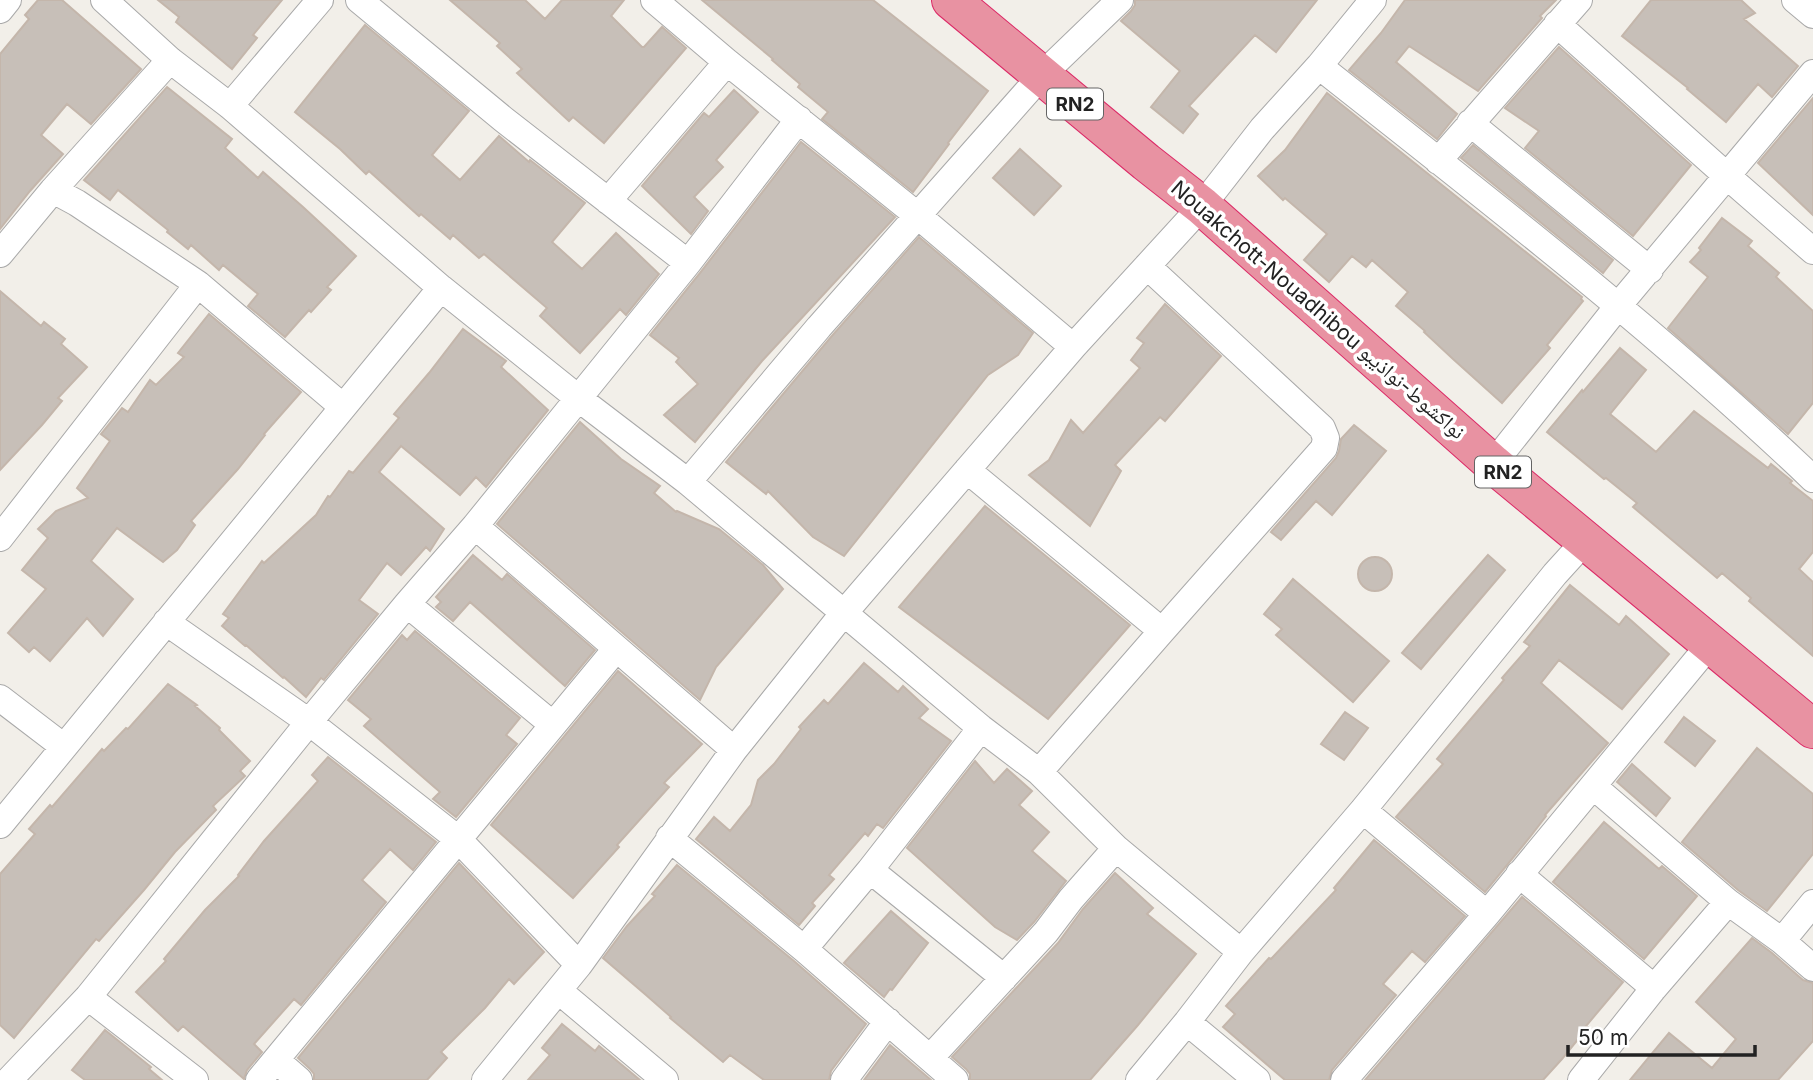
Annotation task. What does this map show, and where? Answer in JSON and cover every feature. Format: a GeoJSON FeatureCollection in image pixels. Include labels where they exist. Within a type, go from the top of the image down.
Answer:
{"type":"FeatureCollection","features":[{"type":"Feature","properties":{"kind":"highway","name":"Nouakchott-Nouadhibou نواكشوط-نواذيبو"},"geometry":{"type":"LineString","coordinates":[[951,0],[1202,206],[1493,464],[1813,729]]}},
{"type":"Feature","properties":{"kind":"street"},"geometry":{"type":"LineString","coordinates":[[0,10],[8,0]]}},
{"type":"Feature","properties":{"kind":"street"},"geometry":{"type":"LineString","coordinates":[[104,0],[170,60],[230,106],[441,288],[688,482],[981,728],[1039,772],[1116,848],[1241,952]]}},
{"type":"Feature","properties":{"kind":"street"},"geometry":{"type":"LineString","coordinates":[[230,106],[320,0]]}},
{"type":"Feature","properties":{"kind":"street"},"geometry":{"type":"LineString","coordinates":[[359,0],[502,119],[688,263]]}},
{"type":"Feature","properties":{"kind":"street"},"geometry":{"type":"LineString","coordinates":[[688,482],[819,327],[1041,76],[1120,0]]}},
{"type":"Feature","properties":{"kind":"street"},"geometry":{"type":"LineString","coordinates":[[485,1080],[579,965],[734,750],[844,613],[1073,347],[1202,206],[1262,129],[1319,66],[1373,0]]}},
{"type":"Feature","properties":{"kind":"street"},"geometry":{"type":"LineString","coordinates":[[1438,160],[1579,0]]}},
{"type":"Feature","properties":{"kind":"street"},"geometry":{"type":"LineString","coordinates":[[1794,0],[1813,15]]}},
{"type":"Feature","properties":{"kind":"street"},"geometry":{"type":"LineString","coordinates":[[666,4],[727,62],[917,215],[1073,347]]}},
{"type":"Feature","properties":{"kind":"street"},"geometry":{"type":"LineString","coordinates":[[1557,24],[1813,251]]}},
{"type":"Feature","properties":{"kind":"street"},"geometry":{"type":"LineString","coordinates":[[0,254],[53,190],[170,60]]}},
{"type":"Feature","properties":{"kind":"street"},"geometry":{"type":"LineString","coordinates":[[608,201],[727,62]]}},
{"type":"Feature","properties":{"kind":"street"},"geometry":{"type":"LineString","coordinates":[[1319,66],[1618,306],[1769,437],[1813,479]]}},
{"type":"Feature","properties":{"kind":"street"},"geometry":{"type":"LineString","coordinates":[[1493,464],[1618,306],[1813,73]]}},
{"type":"Feature","properties":{"kind":"street"},"geometry":{"type":"LineString","coordinates":[[15,1071],[88,997],[309,722],[475,526],[688,263],[799,119]]}},
{"type":"Feature","properties":{"kind":"street"},"geometry":{"type":"LineString","coordinates":[[1471,123],[1650,270]]}},
{"type":"Feature","properties":{"kind":"street"},"geometry":{"type":"LineString","coordinates":[[53,190],[77,203],[198,284],[343,407]]}},
{"type":"Feature","properties":{"kind":"street"},"geometry":{"type":"LineString","coordinates":[[1039,772],[1324,448],[1326,438],[1322,428],[1147,265]]}},
{"type":"Feature","properties":{"kind":"street"},"geometry":{"type":"LineString","coordinates":[[2,529],[198,284]]}},
{"type":"Feature","properties":{"kind":"street"},"geometry":{"type":"LineString","coordinates":[[0,825],[441,288]]}},
{"type":"Feature","properties":{"kind":"street"},"geometry":{"type":"LineString","coordinates":[[967,470],[1162,631]]}},
{"type":"Feature","properties":{"kind":"street"},"geometry":{"type":"LineString","coordinates":[[475,526],[734,750]]}},
{"type":"Feature","properties":{"kind":"street"},"geometry":{"type":"LineString","coordinates":[[1139,1080],[1241,952],[1363,810],[1555,574],[1585,541]]}},
{"type":"Feature","properties":{"kind":"street"},"geometry":{"type":"LineString","coordinates":[[407,604],[552,724]]}},
{"type":"Feature","properties":{"kind":"street"},"geometry":{"type":"LineString","coordinates":[[166,622],[309,722],[458,839],[579,965]]}},
{"type":"Feature","properties":{"kind":"street"},"geometry":{"type":"LineString","coordinates":[[1344,1080],[1487,914],[1711,643]]}},
{"type":"Feature","properties":{"kind":"street"},"geometry":{"type":"LineString","coordinates":[[299,1080],[267,1070],[616,649]]}},
{"type":"Feature","properties":{"kind":"street"},"geometry":{"type":"LineString","coordinates":[[0,698],[64,747]]}},
{"type":"Feature","properties":{"kind":"street"},"geometry":{"type":"LineString","coordinates":[[804,949],[870,870],[981,728]]}},
{"type":"Feature","properties":{"kind":"street"},"geometry":{"type":"LineString","coordinates":[[1593,786],[1728,902],[1782,941],[1813,968]]}},
{"type":"Feature","properties":{"kind":"street"},"geometry":{"type":"LineString","coordinates":[[1363,810],[1487,914]]}},
{"type":"Feature","properties":{"kind":"street"},"geometry":{"type":"LineString","coordinates":[[669,838],[804,949],[955,1080]]}},
{"type":"Feature","properties":{"kind":"street"},"geometry":{"type":"LineString","coordinates":[[930,1058],[1046,932],[1116,848]]}},
{"type":"Feature","properties":{"kind":"street"},"geometry":{"type":"LineString","coordinates":[[870,870],[1004,978]]}},
{"type":"Feature","properties":{"kind":"street"},"geometry":{"type":"LineString","coordinates":[[1520,874],[1654,988]]}},
{"type":"Feature","properties":{"kind":"street"},"geometry":{"type":"LineString","coordinates":[[1581,1080],[1654,988],[1728,902]]}},
{"type":"Feature","properties":{"kind":"street"},"geometry":{"type":"LineString","coordinates":[[1782,941],[1813,903]]}},
{"type":"Feature","properties":{"kind":"street"},"geometry":{"type":"LineString","coordinates":[[559,991],[665,1080]]}},
{"type":"Feature","properties":{"kind":"street"},"geometry":{"type":"LineString","coordinates":[[88,997],[195,1080]]}},
{"type":"Feature","properties":{"kind":"street"},"geometry":{"type":"LineString","coordinates":[[844,1080],[888,1021]]}},
{"type":"Feature","properties":{"kind":"street"},"geometry":{"type":"LineString","coordinates":[[1187,1022],[1257,1080]]}},
{"type":"Feature","properties":{"kind":"building"},"geometry":{"type":"Polygon","coordinates":[[[38,0],[62,0],[141,69],[91,124],[67,104],[41,135],[63,154],[0,229],[0,54],[29,19],[25,15],[38,0]]]}},
{"type":"Feature","properties":{"kind":"building"},"geometry":{"type":"Polygon","coordinates":[[[158,0],[282,0],[253,35],[257,38],[232,69],[176,22],[179,17],[158,0]]]}},
{"type":"Feature","properties":{"kind":"building"},"geometry":{"type":"Polygon","coordinates":[[[450,0],[525,0],[545,19],[562,0],[624,0],[611,16],[642,47],[662,27],[686,48],[604,143],[573,117],[569,121],[517,73],[522,69],[497,46],[500,43],[450,0]]]}},
{"type":"Feature","properties":{"kind":"building"},"geometry":{"type":"Polygon","coordinates":[[[702,0],[873,0],[988,91],[913,192],[822,119],[828,112],[798,87],[800,84],[702,0]]]}},
{"type":"Feature","properties":{"kind":"building"},"geometry":{"type":"Polygon","coordinates":[[[1135,0],[1317,0],[1276,52],[1255,35],[1189,106],[1198,114],[1183,133],[1151,107],[1180,71],[1121,21],[1135,5],[1135,0]]]}},
{"type":"Feature","properties":{"kind":"building"},"geometry":{"type":"Polygon","coordinates":[[[1405,0],[1556,0],[1478,91],[1409,46],[1396,62],[1457,114],[1437,139],[1349,70],[1405,0]]]}},
{"type":"Feature","properties":{"kind":"building"},"geometry":{"type":"Polygon","coordinates":[[[1651,0],[1741,0],[1755,13],[1744,19],[1798,66],[1772,97],[1758,84],[1726,122],[1622,36],[1651,0]]]}},
{"type":"Feature","properties":{"kind":"building"},"geometry":{"type":"Polygon","coordinates":[[[365,25],[469,111],[432,155],[460,180],[499,136],[585,203],[552,242],[582,269],[616,233],[659,274],[626,315],[620,309],[580,353],[540,316],[547,308],[484,254],[479,258],[453,235],[450,239],[421,214],[419,216],[369,171],[366,174],[295,112],[365,25]]]}},
{"type":"Feature","properties":{"kind":"building"},"geometry":{"type":"Polygon","coordinates":[[[1559,47],[1691,165],[1633,236],[1525,148],[1539,131],[1505,108],[1559,47]]]}},
{"type":"Feature","properties":{"kind":"building"},"geometry":{"type":"Polygon","coordinates":[[[167,87],[232,139],[225,148],[258,178],[263,172],[356,256],[327,287],[331,290],[285,337],[248,306],[258,294],[223,265],[219,270],[191,245],[188,249],[118,190],[110,200],[84,180],[167,87]]]}},
{"type":"Feature","properties":{"kind":"building"},"geometry":{"type":"Polygon","coordinates":[[[734,90],[758,112],[716,160],[723,167],[694,197],[708,211],[691,234],[642,186],[704,113],[709,117],[734,90]]]}},
{"type":"Feature","properties":{"kind":"building"},"geometry":{"type":"Polygon","coordinates":[[[1327,93],[1582,297],[1583,301],[1547,345],[1550,348],[1502,403],[1396,306],[1408,292],[1372,260],[1366,267],[1352,256],[1329,282],[1304,260],[1327,234],[1285,198],[1283,200],[1258,176],[1285,150],[1327,93]]]}},
{"type":"Feature","properties":{"kind":"building"},"geometry":{"type":"Polygon","coordinates":[[[1813,98],[1813,215],[1758,163],[1813,98]]]}},
{"type":"Feature","properties":{"kind":"building"},"geometry":{"type":"Polygon","coordinates":[[[801,142],[895,217],[762,361],[695,442],[664,415],[698,384],[676,362],[679,358],[650,335],[801,142]]]}},
{"type":"Feature","properties":{"kind":"building"},"geometry":{"type":"Polygon","coordinates":[[[1473,145],[1613,260],[1603,273],[1461,158],[1473,145]]]}},
{"type":"Feature","properties":{"kind":"building"},"geometry":{"type":"Polygon","coordinates":[[[1020,149],[1061,186],[1034,215],[993,178],[1020,149]]]}},
{"type":"Feature","properties":{"kind":"building"},"geometry":{"type":"Polygon","coordinates":[[[1722,218],[1752,241],[1748,246],[1779,273],[1776,277],[1813,311],[1813,403],[1788,434],[1668,328],[1708,277],[1690,262],[1722,218]]]}},
{"type":"Feature","properties":{"kind":"building"},"geometry":{"type":"Polygon","coordinates":[[[919,237],[1033,333],[1018,355],[988,375],[844,556],[813,537],[768,491],[766,494],[726,462],[919,237]]]}},
{"type":"Feature","properties":{"kind":"building"},"geometry":{"type":"Polygon","coordinates":[[[0,291],[41,326],[44,322],[65,339],[61,344],[87,367],[58,398],[62,401],[42,425],[0,470],[0,291]]]}},
{"type":"Feature","properties":{"kind":"building"},"geometry":{"type":"Polygon","coordinates":[[[1165,304],[1221,356],[1165,421],[1160,417],[1115,465],[1121,471],[1090,526],[1029,475],[1049,460],[1071,420],[1083,433],[1140,368],[1131,360],[1144,343],[1137,338],[1165,304]]]}},
{"type":"Feature","properties":{"kind":"building"},"geometry":{"type":"Polygon","coordinates":[[[209,314],[301,392],[191,521],[195,525],[177,550],[163,562],[117,528],[91,561],[133,599],[103,636],[87,618],[50,661],[34,647],[29,652],[8,633],[46,589],[22,570],[48,538],[38,529],[56,511],[88,498],[77,488],[110,441],[101,434],[122,408],[128,412],[150,380],[156,385],[184,357],[178,353],[209,314]]]}},
{"type":"Feature","properties":{"kind":"building"},"geometry":{"type":"Polygon","coordinates":[[[463,329],[506,361],[501,367],[548,410],[486,487],[476,477],[460,495],[401,446],[379,472],[444,529],[430,551],[426,547],[401,575],[387,563],[359,600],[378,614],[324,680],[321,678],[306,697],[222,626],[229,618],[223,614],[262,561],[264,563],[316,515],[349,471],[353,473],[399,418],[394,414],[463,329]]]}},
{"type":"Feature","properties":{"kind":"building"},"geometry":{"type":"Polygon","coordinates":[[[1620,348],[1646,370],[1610,414],[1656,452],[1694,411],[1768,468],[1771,464],[1813,501],[1813,552],[1799,569],[1813,582],[1813,656],[1749,601],[1751,598],[1722,573],[1717,578],[1633,507],[1637,503],[1547,432],[1620,348]]]}},
{"type":"Feature","properties":{"kind":"building"},"geometry":{"type":"Polygon","coordinates":[[[580,422],[621,459],[660,486],[654,493],[676,512],[719,529],[763,565],[783,589],[716,667],[700,700],[497,524],[580,422]]]}},
{"type":"Feature","properties":{"kind":"building"},"geometry":{"type":"Polygon","coordinates":[[[1354,425],[1386,451],[1332,515],[1316,501],[1281,540],[1271,532],[1336,458],[1341,439],[1354,425]]]}},
{"type":"Feature","properties":{"kind":"building"},"geometry":{"type":"Polygon","coordinates":[[[985,506],[1130,625],[1048,719],[899,607],[985,506]]]}},
{"type":"Feature","properties":{"kind":"building"},"geometry":{"type":"Polygon","coordinates":[[[473,555],[502,580],[507,574],[595,650],[565,686],[470,602],[453,621],[436,607],[441,602],[436,597],[473,555]]]}},
{"type":"Feature","properties":{"kind":"building"},"geometry":{"type":"Polygon","coordinates":[[[1488,555],[1505,570],[1421,669],[1402,653],[1488,555]]]}},
{"type":"Feature","properties":{"kind":"building"},"geometry":{"type":"Polygon","coordinates":[[[1375,557],[1387,562],[1392,574],[1387,586],[1375,591],[1363,586],[1358,574],[1363,562],[1375,557]]]}},
{"type":"Feature","properties":{"kind":"building"},"geometry":{"type":"Polygon","coordinates":[[[1293,579],[1389,661],[1353,702],[1276,635],[1282,629],[1264,614],[1293,579]]]}},
{"type":"Feature","properties":{"kind":"building"},"geometry":{"type":"Polygon","coordinates":[[[1570,585],[1619,625],[1626,616],[1669,654],[1622,709],[1559,660],[1541,683],[1608,743],[1545,815],[1485,892],[1396,817],[1443,764],[1437,759],[1530,646],[1524,642],[1570,585]]]}},
{"type":"Feature","properties":{"kind":"building"},"geometry":{"type":"Polygon","coordinates":[[[415,631],[520,718],[506,735],[517,744],[456,817],[433,799],[440,792],[364,726],[371,719],[348,700],[402,635],[407,640],[415,631]]]}},
{"type":"Feature","properties":{"kind":"building"},"geometry":{"type":"Polygon","coordinates":[[[864,663],[898,692],[903,686],[928,709],[919,718],[951,741],[883,828],[877,824],[868,836],[865,833],[829,875],[834,879],[812,903],[815,906],[799,925],[696,839],[714,817],[730,831],[751,805],[758,780],[774,764],[801,729],[799,727],[824,700],[828,704],[864,663]]]}},
{"type":"Feature","properties":{"kind":"building"},"geometry":{"type":"Polygon","coordinates":[[[618,671],[702,744],[664,783],[669,787],[573,898],[491,825],[618,671]]]}},
{"type":"Feature","properties":{"kind":"building"},"geometry":{"type":"Polygon","coordinates":[[[168,684],[197,705],[195,706],[220,728],[250,761],[240,771],[245,776],[213,806],[216,810],[175,852],[99,941],[96,939],[14,1038],[0,1025],[0,874],[35,834],[29,829],[50,805],[52,807],[102,749],[104,751],[128,729],[168,684]]]}},
{"type":"Feature","properties":{"kind":"building"},"geometry":{"type":"Polygon","coordinates":[[[1345,712],[1368,728],[1344,760],[1321,744],[1345,712]]]}},
{"type":"Feature","properties":{"kind":"building"},"geometry":{"type":"Polygon","coordinates":[[[1684,717],[1715,741],[1695,766],[1665,742],[1684,717]]]}},
{"type":"Feature","properties":{"kind":"building"},"geometry":{"type":"Polygon","coordinates":[[[1757,748],[1813,794],[1813,854],[1767,911],[1682,842],[1757,748]]]}},
{"type":"Feature","properties":{"kind":"building"},"geometry":{"type":"Polygon","coordinates":[[[328,757],[436,842],[413,870],[390,849],[362,880],[386,902],[301,1005],[294,999],[254,1044],[262,1052],[247,1070],[244,1079],[183,1026],[178,1031],[136,992],[166,961],[164,959],[205,910],[239,876],[264,841],[318,781],[312,775],[328,757]]]}},
{"type":"Feature","properties":{"kind":"building"},"geometry":{"type":"Polygon","coordinates":[[[975,761],[994,783],[1007,769],[1032,791],[1019,805],[1049,832],[1032,851],[1066,881],[1017,940],[995,927],[907,848],[975,761]]]}},
{"type":"Feature","properties":{"kind":"building"},"geometry":{"type":"Polygon","coordinates":[[[1632,764],[1670,798],[1656,816],[1617,782],[1632,764]]]}},
{"type":"Feature","properties":{"kind":"building"},"geometry":{"type":"Polygon","coordinates":[[[1604,822],[1659,869],[1662,866],[1697,896],[1644,959],[1553,882],[1604,822]]]}},
{"type":"Feature","properties":{"kind":"building"},"geometry":{"type":"Polygon","coordinates":[[[1374,840],[1465,916],[1425,962],[1412,951],[1383,984],[1396,995],[1332,1070],[1329,1080],[1285,1080],[1223,1027],[1235,1014],[1226,1006],[1336,890],[1334,888],[1374,840]]]}},
{"type":"Feature","properties":{"kind":"building"},"geometry":{"type":"Polygon","coordinates":[[[459,863],[544,952],[514,984],[509,979],[485,1008],[441,1052],[447,1058],[427,1080],[314,1080],[314,1074],[298,1058],[459,863]]]}},
{"type":"Feature","properties":{"kind":"building"},"geometry":{"type":"Polygon","coordinates":[[[677,865],[866,1024],[831,1071],[829,1080],[764,1080],[730,1055],[723,1062],[603,958],[677,865]]]}},
{"type":"Feature","properties":{"kind":"building"},"geometry":{"type":"Polygon","coordinates":[[[1115,873],[1153,908],[1147,914],[1196,954],[1090,1080],[970,1080],[970,1074],[952,1057],[1058,943],[1115,873]]]}},
{"type":"Feature","properties":{"kind":"building"},"geometry":{"type":"Polygon","coordinates":[[[1522,897],[1623,982],[1562,1059],[1543,1080],[1365,1080],[1522,897]]]}},
{"type":"Feature","properties":{"kind":"building"},"geometry":{"type":"Polygon","coordinates":[[[891,911],[928,943],[884,997],[844,963],[891,911]]]}},
{"type":"Feature","properties":{"kind":"building"},"geometry":{"type":"Polygon","coordinates":[[[1752,938],[1803,980],[1813,983],[1813,1041],[1778,1080],[1630,1080],[1669,1033],[1712,1068],[1736,1039],[1696,1002],[1752,938]]]}},
{"type":"Feature","properties":{"kind":"building"},"geometry":{"type":"Polygon","coordinates":[[[562,1024],[595,1051],[599,1046],[640,1080],[528,1080],[550,1055],[542,1048],[562,1024]]]}},
{"type":"Feature","properties":{"kind":"building"},"geometry":{"type":"Polygon","coordinates":[[[105,1030],[151,1067],[149,1069],[162,1080],[85,1080],[72,1070],[105,1030]]]}},
{"type":"Feature","properties":{"kind":"building"},"geometry":{"type":"Polygon","coordinates":[[[890,1045],[931,1080],[864,1080],[890,1045]]]}}]}
